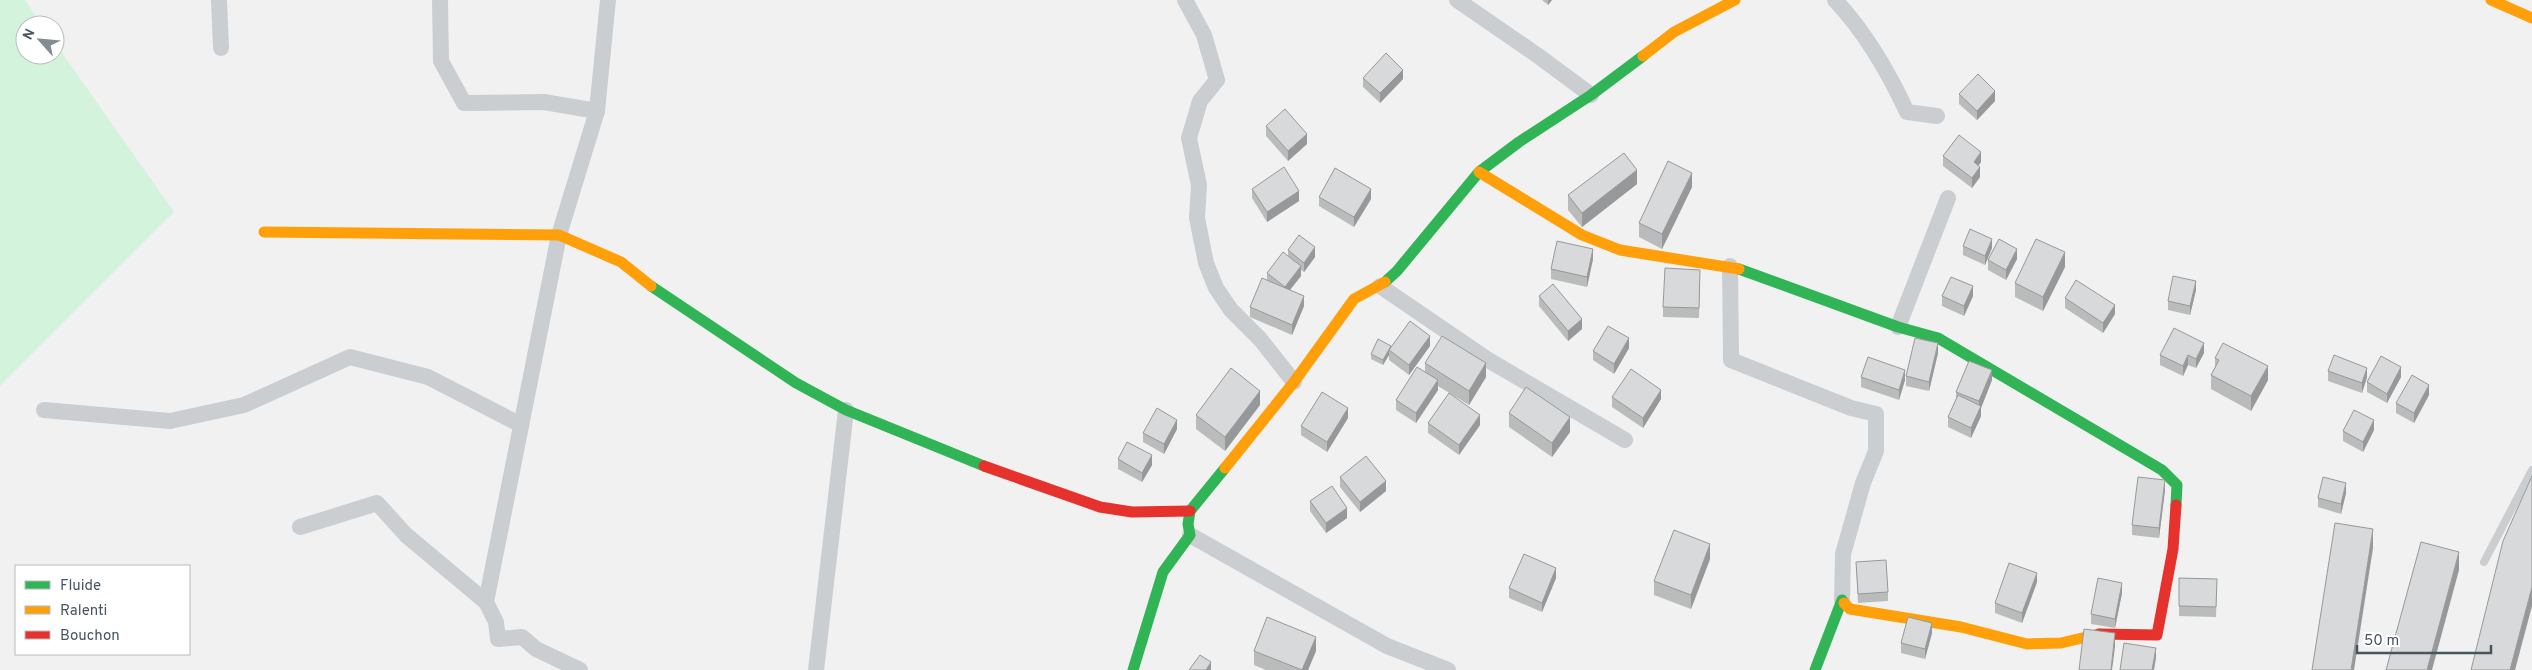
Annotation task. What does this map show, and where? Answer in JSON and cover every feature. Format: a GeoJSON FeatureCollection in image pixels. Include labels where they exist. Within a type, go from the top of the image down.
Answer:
{"type":"FeatureCollection","features":[{"type":"Feature","properties":{"kind":"street"},"geometry":{"type":"LineString","coordinates":[[219,0],[221,48]]}},
{"type":"Feature","properties":{"kind":"street"},"geometry":{"type":"LineString","coordinates":[[440,0],[442,61],[464,103],[544,102],[597,111]]}},
{"type":"Feature","properties":{"kind":"street"},"geometry":{"type":"LineString","coordinates":[[486,602],[558,235],[597,111],[608,0]]}},
{"type":"Feature","properties":{"kind":"street"},"geometry":{"type":"LineString","coordinates":[[1186,0],[1204,36],[1217,80],[1200,101],[1189,138],[1199,185],[1197,218],[1206,263],[1216,288],[1231,310],[1260,339],[1294,382]]}},
{"type":"Feature","properties":{"kind":"street"},"geometry":{"type":"LineString","coordinates":[[1457,0],[1538,55],[1591,95]]}},
{"type":"Feature","properties":{"kind":"street"},"geometry":{"type":"LineString","coordinates":[[1133,670],[1163,572],[1190,534],[1188,524],[1190,511],[1294,382],[1354,299],[1380,286],[1397,271],[1479,172],[1519,142],[1591,95],[1674,32],[1735,0]]}},
{"type":"Feature","properties":{"kind":"street"},"geometry":{"type":"LineString","coordinates":[[1835,0],[1848,14],[1888,70],[1907,112],[1937,116]]}},
{"type":"Feature","properties":{"kind":"street"},"geometry":{"type":"LineString","coordinates":[[2491,0],[2532,18]]}},
{"type":"Feature","properties":{"kind":"street"},"geometry":{"type":"LineString","coordinates":[[1479,172],[1582,234],[1620,250],[1730,266],[1898,327],[1938,338],[2162,470],[2177,484],[2173,549],[2157,635],[2100,634],[2061,644],[2026,644],[1961,628],[1850,608],[1842,600]]}},
{"type":"Feature","properties":{"kind":"street"},"geometry":{"type":"LineString","coordinates":[[1898,327],[1948,198]]}},
{"type":"Feature","properties":{"kind":"street"},"geometry":{"type":"LineString","coordinates":[[264,232],[558,235],[621,262],[657,291],[780,372],[846,410],[981,465],[1100,507],[1132,512],[1190,511]]}},
{"type":"Feature","properties":{"kind":"street"},"geometry":{"type":"LineString","coordinates":[[1730,266],[1731,360],[1852,408],[1876,414],[1876,451],[1863,483],[1843,554],[1842,600],[1815,670]]}},
{"type":"Feature","properties":{"kind":"street"},"geometry":{"type":"LineString","coordinates":[[1380,286],[1490,361],[1625,440]]}},
{"type":"Feature","properties":{"kind":"street"},"geometry":{"type":"LineString","coordinates":[[44,410],[170,421],[244,405],[350,357],[428,376],[521,424]]}},
{"type":"Feature","properties":{"kind":"street"},"geometry":{"type":"LineString","coordinates":[[816,670],[846,410]]}},
{"type":"Feature","properties":{"kind":"street"},"geometry":{"type":"LineString","coordinates":[[300,527],[377,503],[410,539],[486,602],[496,622],[498,639],[522,638],[536,649],[580,670]]}},
{"type":"Feature","properties":{"kind":"street"},"geometry":{"type":"LineString","coordinates":[[1190,534],[1387,646],[1448,670]]}},
{"type":"Feature","properties":{"kind":"lane"},"geometry":{"type":"LineString","coordinates":[[2484,562],[2532,470]]}},
{"type":"Feature","properties":{"kind":"green space"},"geometry":{"type":"Polygon","coordinates":[[[0,0],[25,0],[35,15],[15,15],[15,65],[65,65],[65,57],[174,212],[0,386],[0,0]]]}},
{"type":"Feature","properties":{"kind":"building"},"geometry":{"type":"Polygon","coordinates":[[[1386,53],[1403,70],[1380,93],[1363,78],[1386,53]]]}},
{"type":"Feature","properties":{"kind":"building"},"geometry":{"type":"Polygon","coordinates":[[[1978,74],[1995,91],[1977,111],[1959,94],[1978,74]]]}},
{"type":"Feature","properties":{"kind":"building"},"geometry":{"type":"Polygon","coordinates":[[[1285,109],[1307,134],[1288,151],[1266,126],[1285,109]]]}},
{"type":"Feature","properties":{"kind":"building"},"geometry":{"type":"Polygon","coordinates":[[[1959,135],[1981,152],[1974,162],[1980,167],[1972,178],[1943,156],[1959,135]]]}},
{"type":"Feature","properties":{"kind":"building"},"geometry":{"type":"Polygon","coordinates":[[[1624,153],[1637,170],[1582,213],[1568,195],[1624,153]]]}},
{"type":"Feature","properties":{"kind":"building"},"geometry":{"type":"Polygon","coordinates":[[[1668,161],[1692,173],[1662,234],[1639,223],[1668,161]]]}},
{"type":"Feature","properties":{"kind":"building"},"geometry":{"type":"Polygon","coordinates":[[[1284,167],[1299,191],[1267,212],[1252,189],[1284,167]]]}},
{"type":"Feature","properties":{"kind":"building"},"geometry":{"type":"Polygon","coordinates":[[[1335,168],[1371,189],[1354,217],[1319,197],[1335,168]]]}},
{"type":"Feature","properties":{"kind":"building"},"geometry":{"type":"Polygon","coordinates":[[[1970,229],[1992,239],[1985,256],[1963,246],[1970,229]]]}},
{"type":"Feature","properties":{"kind":"building"},"geometry":{"type":"Polygon","coordinates":[[[1299,235],[1315,247],[1304,263],[1288,250],[1299,235]]]}},
{"type":"Feature","properties":{"kind":"building"},"geometry":{"type":"Polygon","coordinates":[[[1999,239],[2017,249],[2006,270],[1988,260],[1999,239]]]}},
{"type":"Feature","properties":{"kind":"building"},"geometry":{"type":"Polygon","coordinates":[[[2036,239],[2065,252],[2043,297],[2015,283],[2036,239]]]}},
{"type":"Feature","properties":{"kind":"building"},"geometry":{"type":"Polygon","coordinates":[[[1557,241],[1593,249],[1587,277],[1551,269],[1557,241]]]}},
{"type":"Feature","properties":{"kind":"building"},"geometry":{"type":"Polygon","coordinates":[[[1283,252],[1301,266],[1285,287],[1267,273],[1283,252]]]}},
{"type":"Feature","properties":{"kind":"building"},"geometry":{"type":"Polygon","coordinates":[[[1665,268],[1700,270],[1699,308],[1663,307],[1665,268]]]}},
{"type":"Feature","properties":{"kind":"building"},"geometry":{"type":"Polygon","coordinates":[[[2173,276],[2196,281],[2190,306],[2168,301],[2173,276]]]}},
{"type":"Feature","properties":{"kind":"building"},"geometry":{"type":"Polygon","coordinates":[[[1951,277],[1973,286],[1964,306],[1942,296],[1951,277]]]}},
{"type":"Feature","properties":{"kind":"building"},"geometry":{"type":"Polygon","coordinates":[[[1262,278],[1304,296],[1292,325],[1250,307],[1262,278]]]}},
{"type":"Feature","properties":{"kind":"building"},"geometry":{"type":"Polygon","coordinates":[[[2076,280],[2115,305],[2103,323],[2065,298],[2076,280]]]}},
{"type":"Feature","properties":{"kind":"building"},"geometry":{"type":"Polygon","coordinates":[[[1553,284],[1582,319],[1568,331],[1539,296],[1553,284]]]}},
{"type":"Feature","properties":{"kind":"building"},"geometry":{"type":"Polygon","coordinates":[[[1410,321],[1430,336],[1409,365],[1389,350],[1410,321]]]}},
{"type":"Feature","properties":{"kind":"building"},"geometry":{"type":"Polygon","coordinates":[[[1608,326],[1629,338],[1614,364],[1593,351],[1608,326]]]}},
{"type":"Feature","properties":{"kind":"building"},"geometry":{"type":"Polygon","coordinates":[[[2174,328],[2204,343],[2196,359],[2188,355],[2183,366],[2160,355],[2174,328]]]}},
{"type":"Feature","properties":{"kind":"building"},"geometry":{"type":"Polygon","coordinates":[[[1442,336],[1486,363],[1469,391],[1425,363],[1442,336]]]}},
{"type":"Feature","properties":{"kind":"building"},"geometry":{"type":"Polygon","coordinates":[[[1915,338],[1938,343],[1929,382],[1906,376],[1915,338]]]}},
{"type":"Feature","properties":{"kind":"building"},"geometry":{"type":"Polygon","coordinates":[[[1378,339],[1391,346],[1383,360],[1371,354],[1378,339]]]}},
{"type":"Feature","properties":{"kind":"building"},"geometry":{"type":"Polygon","coordinates":[[[2223,343],[2268,366],[2251,396],[2211,375],[2219,360],[2215,358],[2223,343]]]}},
{"type":"Feature","properties":{"kind":"building"},"geometry":{"type":"Polygon","coordinates":[[[2334,355],[2367,368],[2362,383],[2328,371],[2334,355]]]}},
{"type":"Feature","properties":{"kind":"building"},"geometry":{"type":"Polygon","coordinates":[[[2381,356],[2401,367],[2387,394],[2367,382],[2381,356]]]}},
{"type":"Feature","properties":{"kind":"building"},"geometry":{"type":"Polygon","coordinates":[[[1868,357],[1905,370],[1899,390],[1861,377],[1868,357]]]}},
{"type":"Feature","properties":{"kind":"building"},"geometry":{"type":"Polygon","coordinates":[[[1969,361],[1992,370],[1979,401],[1956,392],[1969,361]]]}},
{"type":"Feature","properties":{"kind":"building"},"geometry":{"type":"Polygon","coordinates":[[[1417,367],[1438,380],[1416,413],[1396,400],[1417,367]]]}},
{"type":"Feature","properties":{"kind":"building"},"geometry":{"type":"Polygon","coordinates":[[[1231,368],[1260,391],[1225,437],[1196,415],[1231,368]]]}},
{"type":"Feature","properties":{"kind":"building"},"geometry":{"type":"Polygon","coordinates":[[[1631,369],[1661,390],[1643,418],[1612,397],[1631,369]]]}},
{"type":"Feature","properties":{"kind":"building"},"geometry":{"type":"Polygon","coordinates":[[[2412,375],[2429,385],[2414,413],[2396,403],[2412,375]]]}},
{"type":"Feature","properties":{"kind":"building"},"geometry":{"type":"Polygon","coordinates":[[[1526,387],[1570,417],[1552,443],[1509,413],[1526,387]]]}},
{"type":"Feature","properties":{"kind":"building"},"geometry":{"type":"Polygon","coordinates":[[[1322,392],[1348,408],[1327,442],[1301,426],[1322,392]]]}},
{"type":"Feature","properties":{"kind":"building"},"geometry":{"type":"Polygon","coordinates":[[[1449,393],[1480,415],[1459,445],[1428,423],[1449,393]]]}},
{"type":"Feature","properties":{"kind":"building"},"geometry":{"type":"Polygon","coordinates":[[[1958,395],[1981,406],[1971,428],[1948,417],[1958,395]]]}},
{"type":"Feature","properties":{"kind":"building"},"geometry":{"type":"Polygon","coordinates":[[[1157,408],[1177,420],[1164,444],[1143,433],[1157,408]]]}},
{"type":"Feature","properties":{"kind":"building"},"geometry":{"type":"Polygon","coordinates":[[[2354,410],[2374,420],[2363,442],[2343,431],[2354,410]]]}},
{"type":"Feature","properties":{"kind":"building"},"geometry":{"type":"Polygon","coordinates":[[[1127,442],[1152,455],[1142,473],[1118,459],[1127,442]]]}},
{"type":"Feature","properties":{"kind":"building"},"geometry":{"type":"Polygon","coordinates":[[[1366,456],[1386,481],[1360,502],[1340,477],[1366,456]]]}},
{"type":"Feature","properties":{"kind":"building"},"geometry":{"type":"Polygon","coordinates":[[[2532,476],[2532,587],[2510,670],[2471,670],[2503,541],[2532,476]]]}},
{"type":"Feature","properties":{"kind":"building"},"geometry":{"type":"Polygon","coordinates":[[[2138,477],[2165,480],[2159,528],[2132,525],[2138,477]]]}},
{"type":"Feature","properties":{"kind":"building"},"geometry":{"type":"Polygon","coordinates":[[[2323,477],[2346,483],[2341,504],[2318,498],[2323,477]]]}},
{"type":"Feature","properties":{"kind":"building"},"geometry":{"type":"Polygon","coordinates":[[[1332,486],[1347,508],[1326,523],[1310,501],[1332,486]]]}},
{"type":"Feature","properties":{"kind":"building"},"geometry":{"type":"Polygon","coordinates":[[[2335,523],[2373,529],[2351,670],[2312,670],[2335,523]]]}},
{"type":"Feature","properties":{"kind":"building"},"geometry":{"type":"Polygon","coordinates":[[[1674,530],[1710,544],[1691,595],[1654,581],[1674,530]]]}},
{"type":"Feature","properties":{"kind":"building"},"geometry":{"type":"Polygon","coordinates":[[[2421,542],[2459,552],[2427,670],[2386,670],[2421,542]]]}},
{"type":"Feature","properties":{"kind":"building"},"geometry":{"type":"Polygon","coordinates":[[[1524,554],[1556,568],[1542,603],[1509,588],[1524,554]]]}},
{"type":"Feature","properties":{"kind":"building"},"geometry":{"type":"Polygon","coordinates":[[[1886,560],[1888,592],[1858,594],[1856,562],[1886,560]]]}},
{"type":"Feature","properties":{"kind":"building"},"geometry":{"type":"Polygon","coordinates":[[[2009,563],[2037,573],[2022,613],[1995,603],[2009,563]]]}},
{"type":"Feature","properties":{"kind":"building"},"geometry":{"type":"Polygon","coordinates":[[[2098,578],[2122,583],[2115,619],[2091,614],[2098,578]]]}},
{"type":"Feature","properties":{"kind":"building"},"geometry":{"type":"Polygon","coordinates":[[[2179,578],[2217,579],[2216,607],[2179,606],[2179,578]]]}},
{"type":"Feature","properties":{"kind":"building"},"geometry":{"type":"Polygon","coordinates":[[[1267,617],[1316,637],[1302,670],[1254,651],[1267,617]]]}},
{"type":"Feature","properties":{"kind":"building"},"geometry":{"type":"Polygon","coordinates":[[[1908,617],[1932,623],[1925,649],[1901,643],[1908,617]]]}},
{"type":"Feature","properties":{"kind":"building"},"geometry":{"type":"Polygon","coordinates":[[[2084,629],[2115,633],[2111,670],[2079,670],[2084,629]]]}},
{"type":"Feature","properties":{"kind":"building"},"geometry":{"type":"Polygon","coordinates":[[[2124,643],[2156,648],[2152,670],[2120,670],[2124,643]]]}},
{"type":"Feature","properties":{"kind":"building"},"geometry":{"type":"Polygon","coordinates":[[[1200,655],[1211,662],[1206,670],[1189,670],[1200,655]]]}},
{"type":"Feature","properties":{"kind":"traffic: fast"},"geometry":{"type":"LineString","coordinates":[[1385,282],[1397,271],[1479,172],[1519,142],[1591,95],[1643,56]]}},
{"type":"Feature","properties":{"kind":"traffic: fast"},"geometry":{"type":"LineString","coordinates":[[1739,269],[1898,327],[1938,338],[2162,470],[2177,485],[2176,505]]}},
{"type":"Feature","properties":{"kind":"traffic: fast"},"geometry":{"type":"LineString","coordinates":[[651,286],[796,383],[846,410],[984,466]]}},
{"type":"Feature","properties":{"kind":"traffic: fast"},"geometry":{"type":"LineString","coordinates":[[1133,670],[1163,572],[1190,535],[1188,524],[1190,511],[1225,468]]}},
{"type":"Feature","properties":{"kind":"traffic: fast"},"geometry":{"type":"LineString","coordinates":[[1815,670],[1842,600],[1844,603]]}},
{"type":"Feature","properties":{"kind":"traffic: slow"},"geometry":{"type":"LineString","coordinates":[[1643,56],[1674,32],[1735,0]]}},
{"type":"Feature","properties":{"kind":"traffic: slow"},"geometry":{"type":"LineString","coordinates":[[2491,0],[2532,18]]}},
{"type":"Feature","properties":{"kind":"traffic: slow"},"geometry":{"type":"LineString","coordinates":[[1479,172],[1582,235],[1620,250],[1739,269]]}},
{"type":"Feature","properties":{"kind":"traffic: slow"},"geometry":{"type":"LineString","coordinates":[[264,232],[559,235],[621,262],[651,286]]}},
{"type":"Feature","properties":{"kind":"traffic: slow"},"geometry":{"type":"LineString","coordinates":[[1225,468],[1294,382],[1354,299],[1385,282]]}},
{"type":"Feature","properties":{"kind":"traffic: slow"},"geometry":{"type":"LineString","coordinates":[[1844,603],[1850,609],[1961,627],[2027,644],[2061,643],[2099,634]]}},
{"type":"Feature","properties":{"kind":"traffic: jam"},"geometry":{"type":"LineString","coordinates":[[984,466],[1100,507],[1132,512],[1190,511]]}},
{"type":"Feature","properties":{"kind":"traffic: jam"},"geometry":{"type":"LineString","coordinates":[[2099,634],[2157,635],[2173,549],[2176,505]]}}]}
